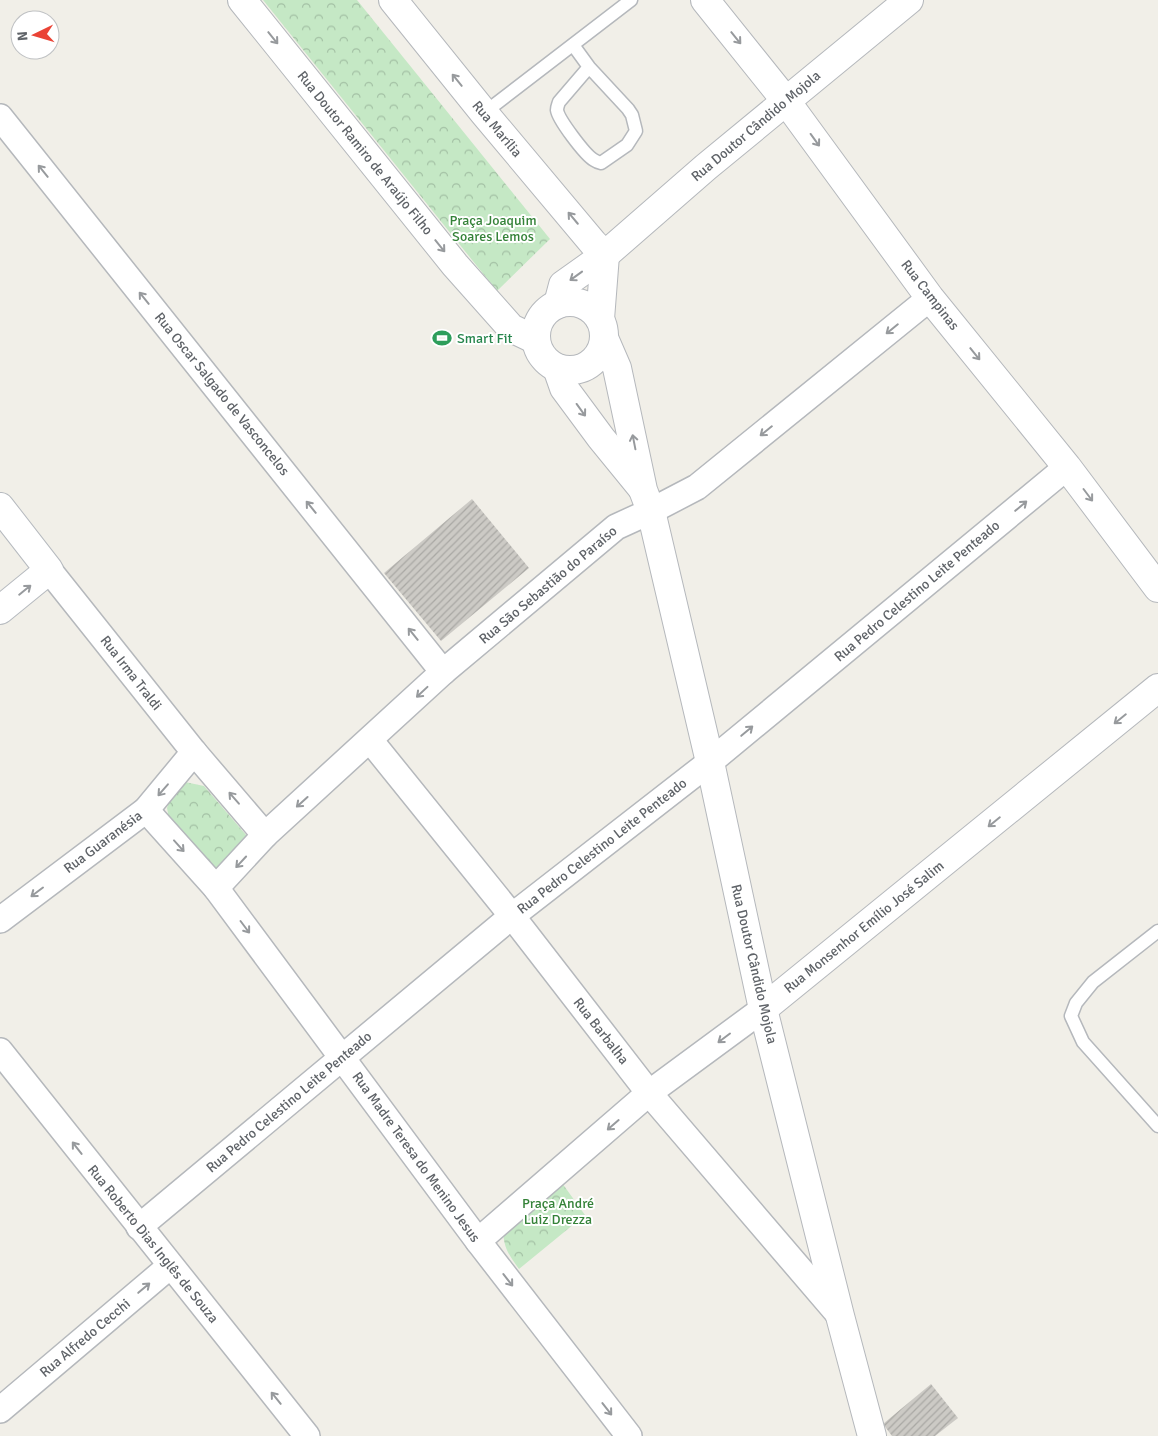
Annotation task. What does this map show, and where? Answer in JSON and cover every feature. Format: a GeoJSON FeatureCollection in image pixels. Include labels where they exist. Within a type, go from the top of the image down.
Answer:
{"type":"FeatureCollection","features":[{"type":"Feature","properties":{"kind":"street","name":"Rua Doutor Ramiro de Araújo Filho"},"geometry":{"type":"LineString","coordinates":[[242,0],[455,265],[510,328],[536,340]]}},
{"type":"Feature","properties":{"kind":"street","name":"Rua Marília"},"geometry":{"type":"LineString","coordinates":[[393,0],[484,113],[605,255]]}},
{"type":"Feature","properties":{"kind":"street","name":"Rua Campinas"},"geometry":{"type":"LineString","coordinates":[[705,0],[786,101],[930,298],[1068,468],[1158,588]]}},
{"type":"Feature","properties":{"kind":"street","name":"Rua Doutor Cândido Mojola"},"geometry":{"type":"LineString","coordinates":[[558,304],[563,285],[605,255],[706,167],[909,0]]}},
{"type":"Feature","properties":{"kind":"street","name":"Rua Oscar Salgado de Vasconcelos"},"geometry":{"type":"LineString","coordinates":[[0,117],[443,672]]}},
{"type":"Feature","properties":{"kind":"street","name":"Rua Doutor Cândido Mojola"},"geometry":{"type":"LineString","coordinates":[[605,255],[602,329],[602,349],[596,358],[588,365],[578,369],[567,370],[557,368],[543,357],[536,340],[538,325],[546,312],[558,304],[568,302],[586,306],[594,312],[602,329],[617,368],[710,762],[763,1009],[872,1436]]}},
{"type":"Feature","properties":{"kind":"street","name":"Rua São Sebastião do Paraíso"},"geometry":{"type":"LineString","coordinates":[[216,888],[266,836],[443,672],[647,501],[697,487],[930,298]]}},
{"type":"Feature","properties":{"kind":"street","name":"Rua Doutor Cândido Mojola"},"geometry":{"type":"LineString","coordinates":[[557,368],[564,388],[647,501]]}},
{"type":"Feature","properties":{"kind":"street","name":"Rua Pedro Celestino Leite Penteado"},"geometry":{"type":"LineString","coordinates":[[139,1227],[512,916],[710,762],[1068,468]]}},
{"type":"Feature","properties":{"kind":"street","name":"Rua Irma Traldi"},"geometry":{"type":"LineString","coordinates":[[0,507],[194,752],[266,836]]}},
{"type":"Feature","properties":{"kind":"street"},"geometry":{"type":"LineString","coordinates":[[0,610],[49,570]]}},
{"type":"Feature","properties":{"kind":"street","name":"Rua Monsenhor Emílio José Salim"},"geometry":{"type":"LineString","coordinates":[[478,1242],[649,1094],[763,1009],[1158,688]]}},
{"type":"Feature","properties":{"kind":"street","name":"Rua Barbalha"},"geometry":{"type":"LineString","coordinates":[[370,740],[512,916],[649,1094],[840,1316]]}},
{"type":"Feature","properties":{"kind":"street","name":"Rua Guaranésia"},"geometry":{"type":"LineString","coordinates":[[0,920],[146,810],[194,752]]}},
{"type":"Feature","properties":{"kind":"street","name":"Rua Madre Teresa do Menino Jesus"},"geometry":{"type":"LineString","coordinates":[[146,810],[216,888],[478,1242],[628,1436]]}},
{"type":"Feature","properties":{"kind":"street","name":"Rua Roberto Dias Inglês de Souza"},"geometry":{"type":"LineString","coordinates":[[0,1051],[307,1436]]}},
{"type":"Feature","properties":{"kind":"street","name":"Rua Alfredo Cecchi"},"geometry":{"type":"LineString","coordinates":[[0,1410],[170,1266]]}},
{"type":"Feature","properties":{"kind":"lane"},"geometry":{"type":"LineString","coordinates":[[484,113],[631,0]]}},
{"type":"Feature","properties":{"kind":"lane"},"geometry":{"type":"LineString","coordinates":[[572,45],[589,67],[628,109],[632,115],[636,131],[627,145],[601,163],[596,162],[584,150],[563,124],[556,108],[589,67]]}},
{"type":"Feature","properties":{"kind":"lane"},"geometry":{"type":"LineString","coordinates":[[1158,931],[1093,982],[1076,1003],[1071,1016],[1083,1042],[1158,1126]]}},
{"type":"Feature","properties":{"kind":"green space","name":"Praça Joaquim Soares Lemos"},"geometry":{"type":"Polygon","coordinates":[[[263,0],[357,0],[550,239],[497,291],[263,0]]]}},
{"type":"Feature","properties":{"kind":"green space"},"geometry":{"type":"Polygon","coordinates":[[[185,782],[204,786],[247,836],[229,867],[212,870],[169,819],[167,808],[171,796],[185,782]]]}},
{"type":"Feature","properties":{"kind":"green space","name":"Praça André Luiz Drezza"},"geometry":{"type":"Polygon","coordinates":[[[562,1183],[585,1215],[519,1269],[508,1252],[503,1231],[562,1183]]]}},
{"type":"Feature","properties":{"kind":"building"},"geometry":{"type":"Polygon","coordinates":[[[472,499],[529,568],[441,641],[384,573],[472,499]]]}},
{"type":"Feature","properties":{"kind":"building"},"geometry":{"type":"Polygon","coordinates":[[[931,1384],[958,1418],[935,1436],[892,1436],[883,1424],[931,1384]]]}},
{"type":"Feature","properties":{"kind":"place","name":"Smart Fit"},"geometry":{"type":"Point","coordinates":[442,338]}}]}
